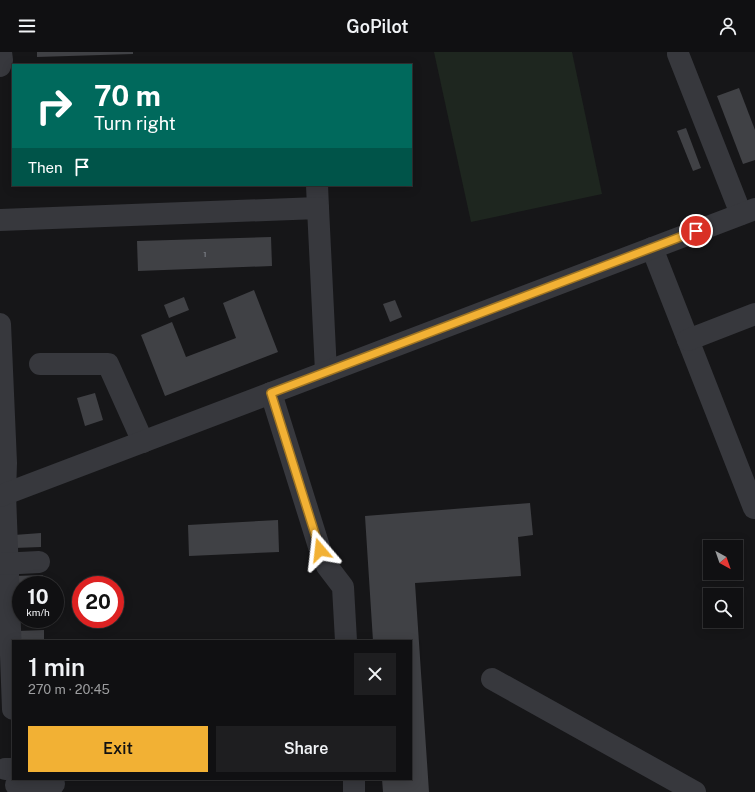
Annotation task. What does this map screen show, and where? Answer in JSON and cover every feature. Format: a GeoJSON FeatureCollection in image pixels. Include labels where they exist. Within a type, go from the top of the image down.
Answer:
{"type":"FeatureCollection","features":[{"type":"Feature","properties":{"kind":"street"},"geometry":{"type":"LineString","coordinates":[[0,66],[2,60],[1,52]]}},
{"type":"Feature","properties":{"kind":"street"},"geometry":{"type":"LineString","coordinates":[[3,495],[748,211],[678,54]]}},
{"type":"Feature","properties":{"kind":"street"},"geometry":{"type":"LineString","coordinates":[[317,186],[326,372]]}},
{"type":"Feature","properties":{"kind":"street"},"geometry":{"type":"LineString","coordinates":[[0,220],[318,208]]}},
{"type":"Feature","properties":{"kind":"street"},"geometry":{"type":"LineString","coordinates":[[652,248],[754,508],[755,507]]}},
{"type":"Feature","properties":{"kind":"street"},"geometry":{"type":"LineString","coordinates":[[688,340],[755,314]]}},
{"type":"Feature","properties":{"kind":"street"},"geometry":{"type":"LineString","coordinates":[[0,324],[6,463],[3,495],[4,563],[12,604]]}},
{"type":"Feature","properties":{"kind":"street"},"geometry":{"type":"LineString","coordinates":[[40,364],[108,364],[143,442]]}},
{"type":"Feature","properties":{"kind":"street"},"geometry":{"type":"LineString","coordinates":[[271,393],[320,550],[327,566],[343,587],[346,640]]}},
{"type":"Feature","properties":{"kind":"street"},"geometry":{"type":"LineString","coordinates":[[4,563],[40,562]]}},
{"type":"Feature","properties":{"kind":"street"},"geometry":{"type":"LineString","coordinates":[[14,640],[15,628]]}},
{"type":"Feature","properties":{"kind":"street"},"geometry":{"type":"LineString","coordinates":[[492,679],[695,792]]}},
{"type":"Feature","properties":{"kind":"street"},"geometry":{"type":"LineString","coordinates":[[21,780],[54,784]]}},
{"type":"Feature","properties":{"kind":"street"},"geometry":{"type":"LineString","coordinates":[[354,780],[354,792]]}},
{"type":"Feature","properties":{"kind":"shaded area"},"geometry":{"type":"Polygon","coordinates":[[[434,52],[572,52],[602,194],[471,222],[434,52]]]}},
{"type":"Feature","properties":{"kind":"building"},"geometry":{"type":"Polygon","coordinates":[[[37,52],[133,52],[133,54],[37,57],[37,52]]]}},
{"type":"Feature","properties":{"kind":"building"},"geometry":{"type":"Polygon","coordinates":[[[739,88],[755,130],[755,160],[743,164],[717,96],[739,88]]]}},
{"type":"Feature","properties":{"kind":"building"},"geometry":{"type":"Polygon","coordinates":[[[686,128],[701,168],[693,171],[677,131],[686,128]]]}},
{"type":"Feature","properties":{"kind":"building"},"geometry":{"type":"Polygon","coordinates":[[[271,237],[272,266],[138,271],[137,241],[271,237]]]}},
{"type":"Feature","properties":{"kind":"building"},"geometry":{"type":"Polygon","coordinates":[[[254,290],[278,352],[165,396],[141,335],[172,322],[186,357],[236,338],[223,303],[254,290]]]}},
{"type":"Feature","properties":{"kind":"building"},"geometry":{"type":"Polygon","coordinates":[[[184,297],[189,310],[169,318],[164,305],[184,297]]]}},
{"type":"Feature","properties":{"kind":"building"},"geometry":{"type":"Polygon","coordinates":[[[395,300],[402,317],[390,322],[383,304],[395,300]]]}},
{"type":"Feature","properties":{"kind":"building"},"geometry":{"type":"Polygon","coordinates":[[[95,393],[103,420],[85,426],[77,398],[95,393]]]}},
{"type":"Feature","properties":{"kind":"building"},"geometry":{"type":"Polygon","coordinates":[[[530,503],[533,535],[518,537],[521,576],[415,583],[429,792],[383,792],[382,780],[412,780],[412,640],[373,640],[365,516],[530,503]]]}},
{"type":"Feature","properties":{"kind":"building"},"geometry":{"type":"Polygon","coordinates":[[[278,520],[279,552],[189,556],[188,525],[278,520]]]}},
{"type":"Feature","properties":{"kind":"building"},"geometry":{"type":"Polygon","coordinates":[[[41,533],[41,547],[14,548],[14,535],[41,533]]]}},
{"type":"Feature","properties":{"kind":"building"},"geometry":{"type":"Polygon","coordinates":[[[43,575],[43,576],[15,576],[43,575]]]}},
{"type":"Feature","properties":{"kind":"building"},"geometry":{"type":"Polygon","coordinates":[[[44,630],[44,640],[18,640],[17,631],[44,630]]]}},
{"type":"Feature","properties":{"kind":"route"},"geometry":{"type":"LineString","coordinates":[[320,550],[271,393],[696,231]]}}]}
